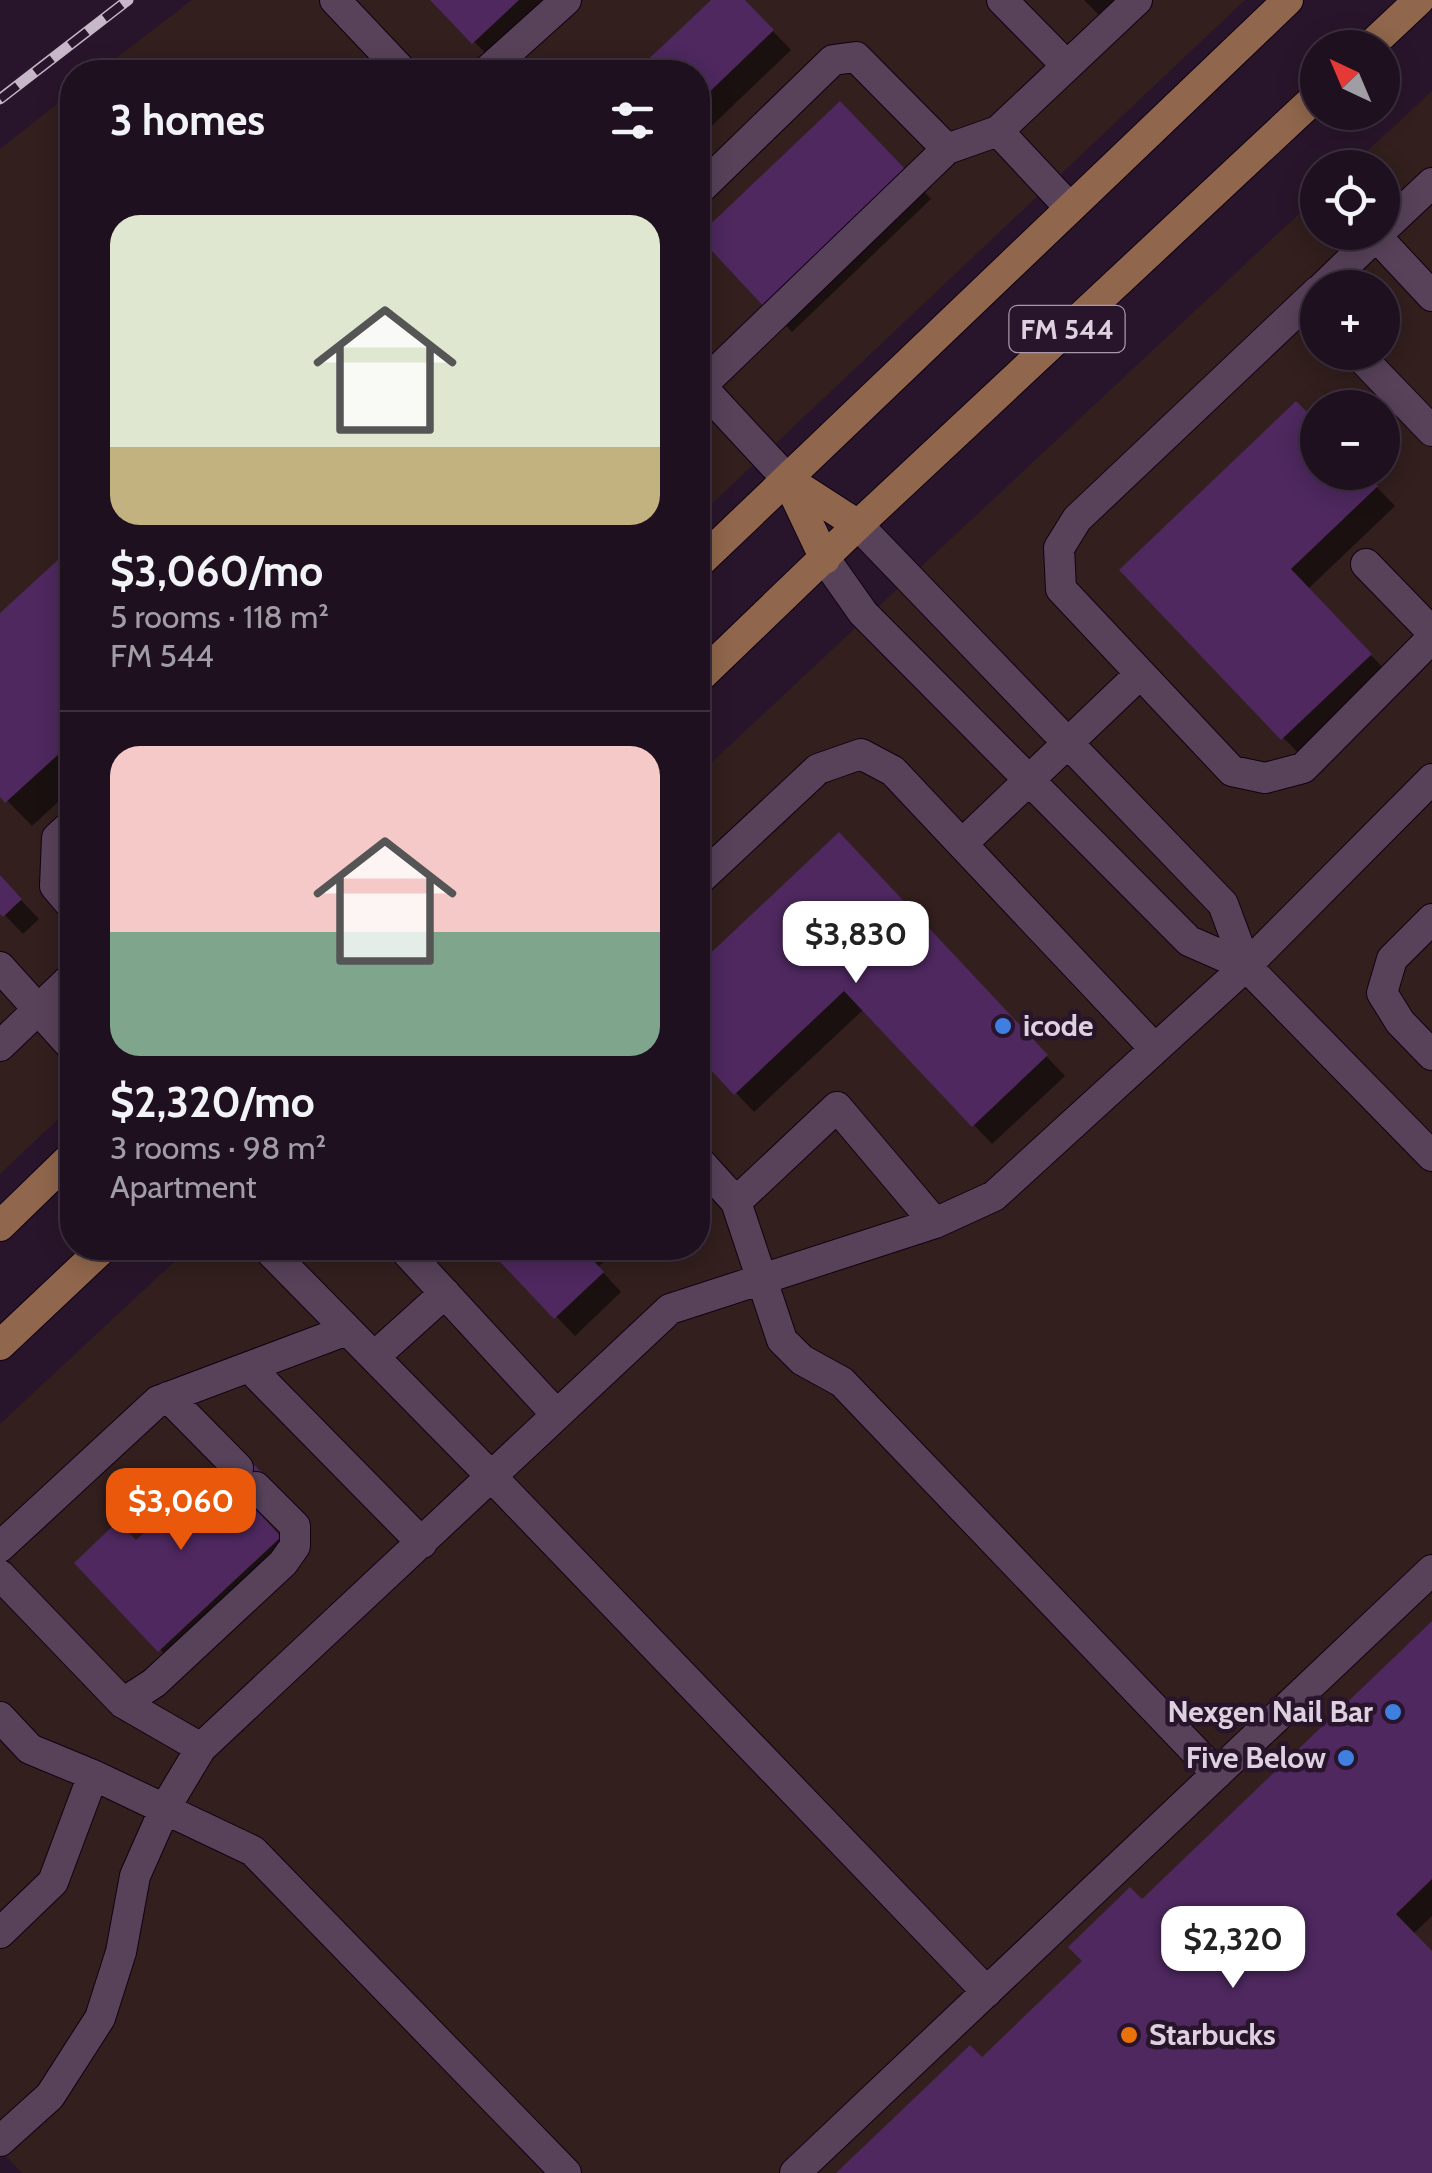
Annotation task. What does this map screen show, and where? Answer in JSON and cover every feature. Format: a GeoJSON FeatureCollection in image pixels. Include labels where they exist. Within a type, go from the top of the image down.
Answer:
{"type":"FeatureCollection","features":[{"type":"Feature","properties":{"kind":"main road","name":"FM 544"},"geometry":{"type":"LineString","coordinates":[[710,553],[1288,0]]}},
{"type":"Feature","properties":{"kind":"main road"},"geometry":{"type":"LineString","coordinates":[[1387,30],[1419,0]]}},
{"type":"Feature","properties":{"kind":"main road","name":"FM 544"},"geometry":{"type":"LineString","coordinates":[[710,668],[1300,112]]}},
{"type":"Feature","properties":{"kind":"main road"},"geometry":{"type":"LineString","coordinates":[[787,479],[858,525]]}},
{"type":"Feature","properties":{"kind":"main road"},"geometry":{"type":"LineString","coordinates":[[787,479],[825,559]]}},
{"type":"Feature","properties":{"kind":"main road"},"geometry":{"type":"LineString","coordinates":[[0,1226],[60,1168]]}},
{"type":"Feature","properties":{"kind":"main road"},"geometry":{"type":"LineString","coordinates":[[0,1345],[89,1260]]}},
{"type":"Feature","properties":{"kind":"lane"},"geometry":{"type":"LineString","coordinates":[[335,0],[392,60]]}},
{"type":"Feature","properties":{"kind":"lane"},"geometry":{"type":"LineString","coordinates":[[499,60],[566,0]]}},
{"type":"Feature","properties":{"kind":"lane"},"geometry":{"type":"LineString","coordinates":[[1002,0],[1067,66]]}},
{"type":"Feature","properties":{"kind":"lane"},"geometry":{"type":"LineString","coordinates":[[710,375],[947,149],[998,131],[1138,0]]}},
{"type":"Feature","properties":{"kind":"lane"},"geometry":{"type":"LineString","coordinates":[[710,179],[833,60],[856,57],[947,149]]}},
{"type":"Feature","properties":{"kind":"lane"},"geometry":{"type":"LineString","coordinates":[[998,131],[1070,208]]}},
{"type":"Feature","properties":{"kind":"lane"},"geometry":{"type":"LineString","coordinates":[[1400,214],[1432,183]]}},
{"type":"Feature","properties":{"kind":"lane"},"geometry":{"type":"LineString","coordinates":[[1344,270],[1363,250]]}},
{"type":"Feature","properties":{"kind":"lane"},"geometry":{"type":"LineString","coordinates":[[1394,250],[1432,296]]}},
{"type":"Feature","properties":{"kind":"lane"},"geometry":{"type":"LineString","coordinates":[[1300,313],[1077,519],[1058,548],[1060,589],[1232,771],[1266,778],[1303,768],[1432,635],[1366,564]]}},
{"type":"Feature","properties":{"kind":"lane"},"geometry":{"type":"LineString","coordinates":[[1374,370],[1432,430]]}},
{"type":"Feature","properties":{"kind":"lane"},"geometry":{"type":"LineString","coordinates":[[710,398],[787,479]]}},
{"type":"Feature","properties":{"kind":"lane"},"geometry":{"type":"LineString","coordinates":[[858,525],[1223,904],[1246,966]]}},
{"type":"Feature","properties":{"kind":"lane"},"geometry":{"type":"LineString","coordinates":[[825,559],[863,612],[1190,941],[1246,966],[1432,1156]]}},
{"type":"Feature","properties":{"kind":"lane"},"geometry":{"type":"LineString","coordinates":[[962,844],[1139,675]]}},
{"type":"Feature","properties":{"kind":"lane"},"geometry":{"type":"LineString","coordinates":[[710,871],[818,769],[862,754],[893,771],[1155,1049]]}},
{"type":"Feature","properties":{"kind":"lane"},"geometry":{"type":"LineString","coordinates":[[0,2141],[50,2096],[100,2018],[121,1952],[135,1876],[165,1808],[201,1748],[670,1309],[935,1223],[994,1196],[1246,966],[1432,779]]}},
{"type":"Feature","properties":{"kind":"lane"},"geometry":{"type":"LineString","coordinates":[[60,835],[55,886],[60,892]]}},
{"type":"Feature","properties":{"kind":"lane"},"geometry":{"type":"LineString","coordinates":[[1432,919],[1392,959],[1382,993],[1400,1022],[1432,1055]]}},
{"type":"Feature","properties":{"kind":"lane"},"geometry":{"type":"LineString","coordinates":[[0,967],[60,1034]]}},
{"type":"Feature","properties":{"kind":"lane"},"geometry":{"type":"LineString","coordinates":[[0,1046],[60,988]]}},
{"type":"Feature","properties":{"kind":"lane"},"geometry":{"type":"LineString","coordinates":[[736,1202],[838,1108],[935,1223]]}},
{"type":"Feature","properties":{"kind":"lane"},"geometry":{"type":"LineString","coordinates":[[710,1173],[736,1202],[782,1340],[802,1360],[842,1382],[1217,1774]]}},
{"type":"Feature","properties":{"kind":"lane"},"geometry":{"type":"LineString","coordinates":[[278,1260],[987,1992]]}},
{"type":"Feature","properties":{"kind":"lane"},"geometry":{"type":"LineString","coordinates":[[414,1260],[556,1414]]}},
{"type":"Feature","properties":{"kind":"lane"},"geometry":{"type":"LineString","coordinates":[[374,1357],[444,1293]]}},
{"type":"Feature","properties":{"kind":"lane"},"geometry":{"type":"LineString","coordinates":[[0,1547],[158,1401],[348,1330]]}},
{"type":"Feature","properties":{"kind":"lane"},"geometry":{"type":"LineString","coordinates":[[250,1368],[422,1544]]}},
{"type":"Feature","properties":{"kind":"lane"},"geometry":{"type":"LineString","coordinates":[[123,1703],[154,1682],[284,1563],[295,1546],[294,1526],[168,1397]]}},
{"type":"Feature","properties":{"kind":"lane"},"geometry":{"type":"LineString","coordinates":[[796,2173],[1432,1570]]}},
{"type":"Feature","properties":{"kind":"lane"},"geometry":{"type":"LineString","coordinates":[[0,1576],[123,1703],[201,1748]]}},
{"type":"Feature","properties":{"kind":"lane"},"geometry":{"type":"LineString","coordinates":[[0,1717],[30,1749],[253,1851],[566,2173]]}},
{"type":"Feature","properties":{"kind":"lane"},"geometry":{"type":"LineString","coordinates":[[0,1933],[53,1882],[93,1775]]}},
{"type":"Feature","properties":{"kind":"shaded area"},"geometry":{"type":"Polygon","coordinates":[[[192,0],[1245,0],[710,506],[710,60],[114,60],[192,0]]]}},
{"type":"Feature","properties":{"kind":"shaded area"},"geometry":{"type":"Polygon","coordinates":[[[1432,91],[1432,2173],[22,2173],[0,2150],[0,1424],[176,1260],[710,1260],[710,764],[1300,213],[1300,250],[1400,250],[1400,150],[1368,150],[1390,130],[1400,130],[1400,121],[1432,91]]]}},
{"type":"Feature","properties":{"kind":"shaded area"},"geometry":{"type":"Polygon","coordinates":[[[60,102],[60,1117],[0,1174],[0,149],[60,102]]]}},
{"type":"Feature","properties":{"kind":"building"},"geometry":{"type":"Polygon","coordinates":[[[430,0],[519,0],[472,44],[430,0]]]}},
{"type":"Feature","properties":{"kind":"building"},"geometry":{"type":"Polygon","coordinates":[[[711,0],[745,0],[774,30],[710,91],[710,60],[648,60],[711,0]]]}},
{"type":"Feature","properties":{"kind":"building"},"geometry":{"type":"Polygon","coordinates":[[[840,101],[908,172],[766,309],[710,249],[710,225],[840,101]]]}},
{"type":"Feature","properties":{"kind":"building"},"geometry":{"type":"Polygon","coordinates":[[[1296,401],[1300,405],[1300,490],[1374,490],[1291,569],[1372,654],[1281,740],[1119,570],[1296,401]]]}},
{"type":"Feature","properties":{"kind":"building"},"geometry":{"type":"Polygon","coordinates":[[[60,558],[60,753],[5,803],[0,797],[0,613],[60,558]]]}},
{"type":"Feature","properties":{"kind":"building"},"geometry":{"type":"Polygon","coordinates":[[[839,832],[1048,1055],[972,1127],[844,991],[734,1095],[710,1069],[710,954],[839,832]]]}},
{"type":"Feature","properties":{"kind":"building"},"geometry":{"type":"Polygon","coordinates":[[[0,875],[22,899],[3,917],[0,914],[0,875]]]}},
{"type":"Feature","properties":{"kind":"building"},"geometry":{"type":"Polygon","coordinates":[[[498,1260],[593,1260],[604,1272],[554,1319],[498,1260]]]}},
{"type":"Feature","properties":{"kind":"building"},"geometry":{"type":"Polygon","coordinates":[[[248,1458],[266,1477],[245,1497],[281,1537],[158,1652],[74,1563],[118,1521],[136,1540],[156,1521],[139,1502],[162,1480],[180,1498],[215,1466],[227,1478],[248,1458]]]}},
{"type":"Feature","properties":{"kind":"building"},"geometry":{"type":"Polygon","coordinates":[[[1432,1621],[1432,1879],[1396,1914],[1432,1951],[1432,2173],[836,2173],[970,2045],[982,2057],[1082,1961],[1068,1947],[1130,1887],[1142,1899],[1432,1621]]]}},
{"type":"Feature","properties":{"kind":"railway"},"geometry":{"type":"LineString","coordinates":[[0,99],[128,0]]}},
{"type":"Feature","properties":{"kind":"place","name":"icode"},"geometry":{"type":"Point","coordinates":[1003,1026]}},
{"type":"Feature","properties":{"kind":"place","name":"Nexgen Nail Bar"},"geometry":{"type":"Point","coordinates":[1393,1712]}},
{"type":"Feature","properties":{"kind":"place","name":"Five Below"},"geometry":{"type":"Point","coordinates":[1346,1758]}},
{"type":"Feature","properties":{"kind":"place","name":"Starbucks"},"geometry":{"type":"Point","coordinates":[1129,2035]}}]}
